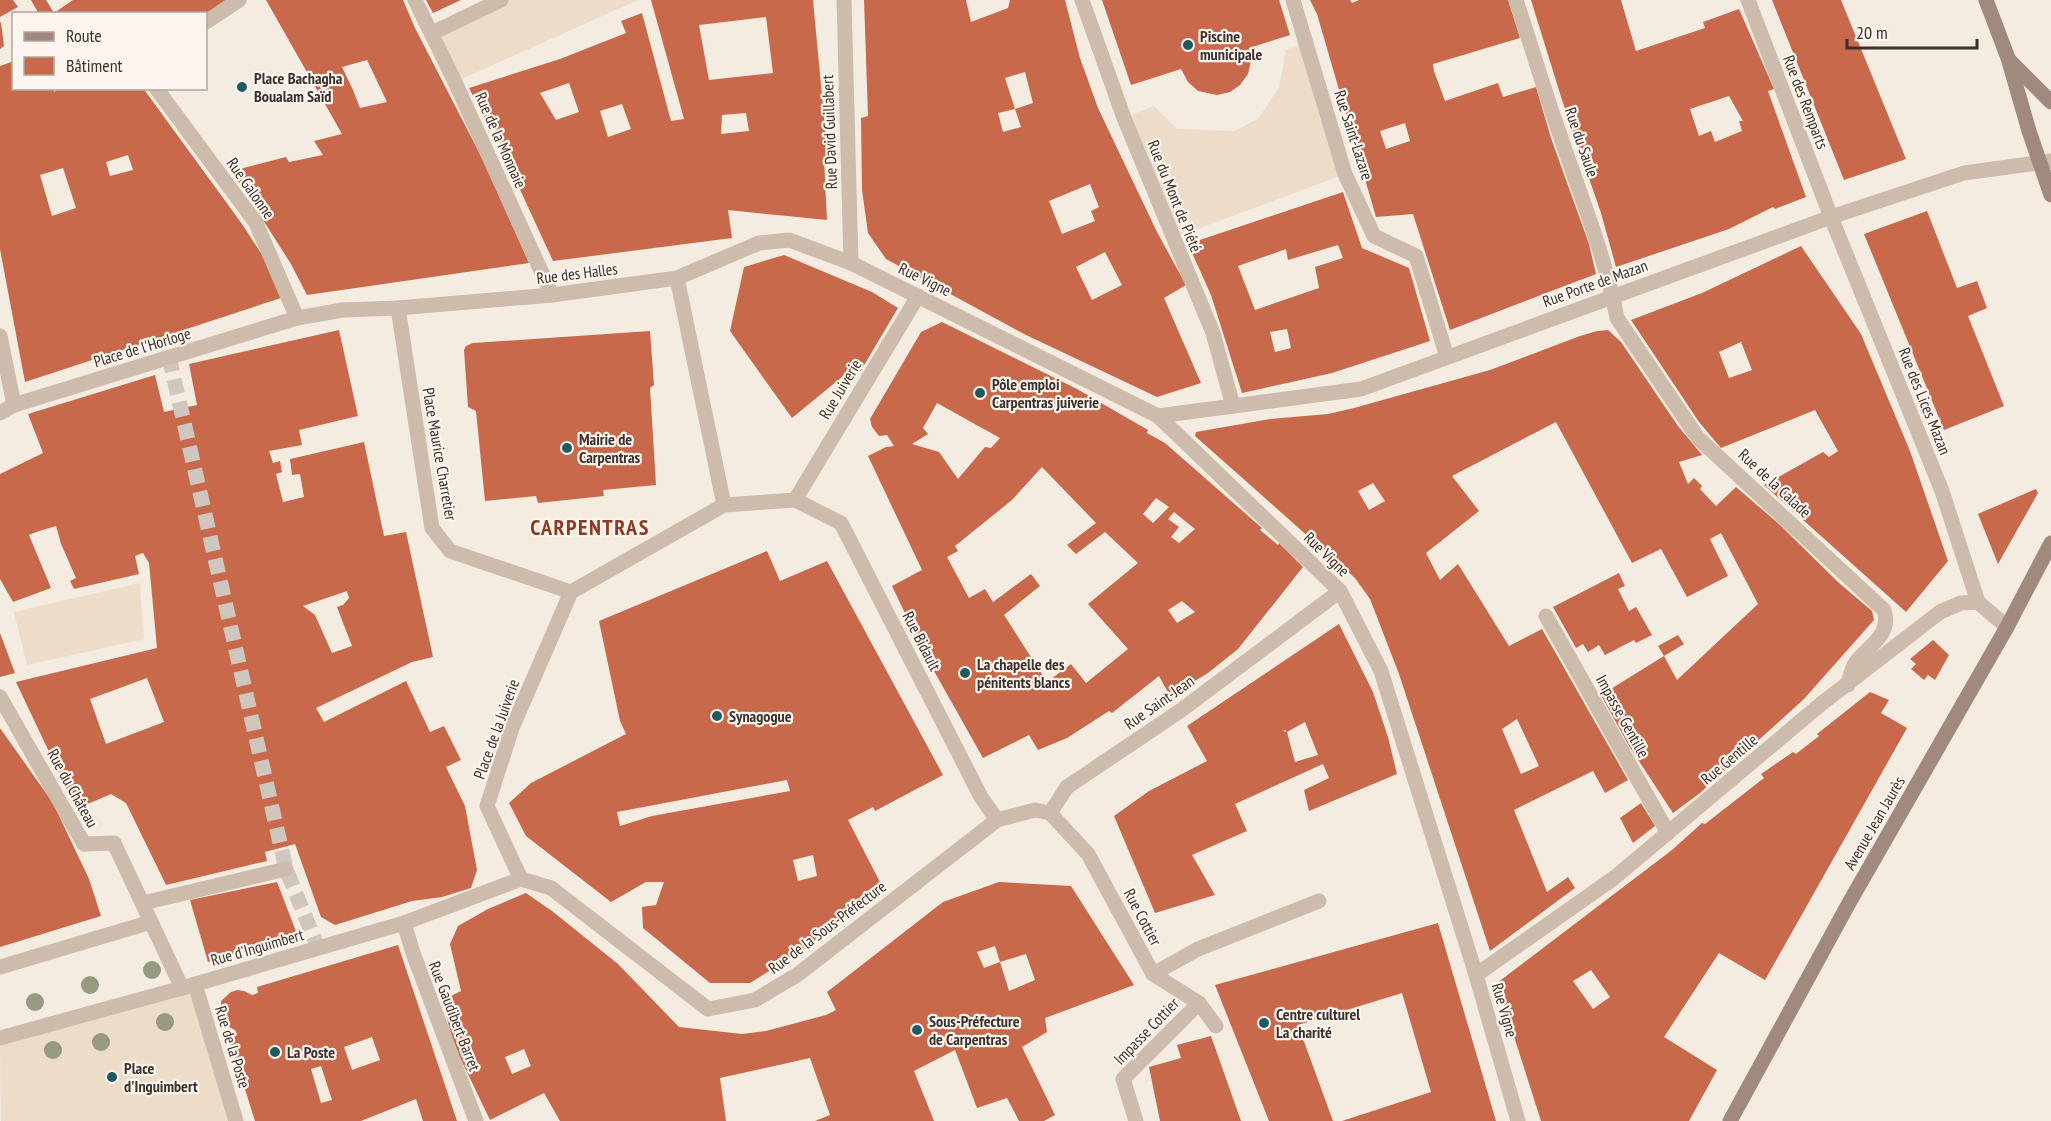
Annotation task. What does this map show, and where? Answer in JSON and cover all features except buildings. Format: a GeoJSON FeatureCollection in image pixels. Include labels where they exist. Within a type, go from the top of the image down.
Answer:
{"type":"FeatureCollection","features":[{"type":"Feature","properties":{"kind":"main road"},"geometry":{"type":"LineString","coordinates":[[1986,0],[2008,58],[2029,130],[2046,162],[2051,195]]}},
{"type":"Feature","properties":{"kind":"main road"},"geometry":{"type":"LineString","coordinates":[[2008,58],[2051,102]]}},
{"type":"Feature","properties":{"kind":"main road","name":"Avenue Jean Jaurès"},"geometry":{"type":"LineString","coordinates":[[1730,1121],[1848,903],[2007,627],[2051,543]]}},
{"type":"Feature","properties":{"kind":"street"},"geometry":{"type":"LineString","coordinates":[[207,21],[239,0]]}},
{"type":"Feature","properties":{"kind":"street","name":"Rue de la Monnaie"},"geometry":{"type":"LineString","coordinates":[[414,0],[432,33],[552,296]]}},
{"type":"Feature","properties":{"kind":"street"},"geometry":{"type":"LineString","coordinates":[[432,33],[501,0]]}},
{"type":"Feature","properties":{"kind":"street","name":"Rue David Guillabert"},"geometry":{"type":"LineString","coordinates":[[844,0],[851,263]]}},
{"type":"Feature","properties":{"kind":"street","name":"Rue du Mont de Piété"},"geometry":{"type":"LineString","coordinates":[[1082,0],[1124,118],[1213,333],[1233,406]]}},
{"type":"Feature","properties":{"kind":"street","name":"Rue Saint-Lazare"},"geometry":{"type":"LineString","coordinates":[[1293,0],[1345,174],[1374,236],[1416,256],[1446,357]]}},
{"type":"Feature","properties":{"kind":"street","name":"Rue du Saule"},"geometry":{"type":"LineString","coordinates":[[1516,0],[1589,216],[1613,295]]}},
{"type":"Feature","properties":{"kind":"street","name":"Rue des Remparts"},"geometry":{"type":"LineString","coordinates":[[1748,0],[1831,217]]}},
{"type":"Feature","properties":{"kind":"street","name":"Rue Galonne"},"geometry":{"type":"LineString","coordinates":[[157,90],[256,223],[297,318]]}},
{"type":"Feature","properties":{"kind":"street","name":"Rue Porte de Mazan"},"geometry":{"type":"LineString","coordinates":[[1158,416],[1361,388],[1831,217],[1964,174],[2046,162]]}},
{"type":"Feature","properties":{"kind":"street","name":"Rue des Lices Mazan"},"geometry":{"type":"LineString","coordinates":[[1831,217],[1942,491],[1978,602]]}},
{"type":"Feature","properties":{"kind":"street","name":"Rue des Halles"},"geometry":{"type":"LineString","coordinates":[[297,318],[343,310],[552,296],[677,278],[759,243],[789,240],[851,263]]}},
{"type":"Feature","properties":{"kind":"street","name":"Rue Vigne"},"geometry":{"type":"LineString","coordinates":[[851,263],[1158,416],[1340,591],[1381,670],[1476,975],[1518,1121]]}},
{"type":"Feature","properties":{"kind":"street"},"geometry":{"type":"LineString","coordinates":[[677,278],[724,505]]}},
{"type":"Feature","properties":{"kind":"street","name":"Rue de la Calade"},"geometry":{"type":"LineString","coordinates":[[1613,295],[1617,318],[1698,438],[1884,610],[1887,620],[1885,630],[1854,664],[1848,685]]}},
{"type":"Feature","properties":{"kind":"street","name":"Rue Juiverie"},"geometry":{"type":"LineString","coordinates":[[795,500],[918,296]]}},
{"type":"Feature","properties":{"kind":"street","name":"Place Maurice Charretier"},"geometry":{"type":"LineString","coordinates":[[398,308],[432,528],[450,551],[572,592]]}},
{"type":"Feature","properties":{"kind":"street","name":"Place de l'Horloge"},"geometry":{"type":"LineString","coordinates":[[0,413],[14,405],[297,318]]}},
{"type":"Feature","properties":{"kind":"street"},"geometry":{"type":"LineString","coordinates":[[0,336],[14,405]]}},
{"type":"Feature","properties":{"kind":"street"},"geometry":{"type":"LineString","coordinates":[[572,592],[724,505],[795,500]]}},
{"type":"Feature","properties":{"kind":"street","name":"Rue Bidault"},"geometry":{"type":"LineString","coordinates":[[795,500],[842,523],[981,797],[997,820]]}},
{"type":"Feature","properties":{"kind":"street","name":"Rue Saint-Jean"},"geometry":{"type":"LineString","coordinates":[[1050,813],[1067,787],[1180,711],[1340,591]]}},
{"type":"Feature","properties":{"kind":"street","name":"Place de la Juiverie"},"geometry":{"type":"LineString","coordinates":[[520,879],[488,806],[512,728],[572,592]]}},
{"type":"Feature","properties":{"kind":"street"},"geometry":{"type":"LineString","coordinates":[[1978,602],[2007,627]]}},
{"type":"Feature","properties":{"kind":"street","name":"Rue Gentille"},"geometry":{"type":"LineString","coordinates":[[1476,975],[1614,878],[1821,704],[1940,612],[1961,603],[1978,602]]}},
{"type":"Feature","properties":{"kind":"street","name":"Impasse Gentille"},"geometry":{"type":"LineString","coordinates":[[1546,616],[1668,833]]}},
{"type":"Feature","properties":{"kind":"street","name":"Rue du Château"},"geometry":{"type":"LineString","coordinates":[[0,698],[84,844],[114,843],[151,922],[188,986]]}},
{"type":"Feature","properties":{"kind":"street"},"geometry":{"type":"LineString","coordinates":[[997,820],[1035,810],[1050,813]]}},
{"type":"Feature","properties":{"kind":"street","name":"Rue Cottier"},"geometry":{"type":"LineString","coordinates":[[1050,813],[1088,854],[1153,974],[1199,1003],[1216,1026]]}},
{"type":"Feature","properties":{"kind":"street","name":"Rue de la Sous-Préfecture"},"geometry":{"type":"LineString","coordinates":[[520,879],[552,888],[708,1009],[755,1000],[797,975],[997,820]]}},
{"type":"Feature","properties":{"kind":"street"},"geometry":{"type":"LineString","coordinates":[[143,903],[286,869]]}},
{"type":"Feature","properties":{"kind":"street","name":"Rue d'Inguimbert"},"geometry":{"type":"LineString","coordinates":[[0,1038],[404,923],[520,879]]}},
{"type":"Feature","properties":{"kind":"street"},"geometry":{"type":"LineString","coordinates":[[1153,974],[1198,949],[1318,901]]}},
{"type":"Feature","properties":{"kind":"street"},"geometry":{"type":"LineString","coordinates":[[0,967],[151,922]]}},
{"type":"Feature","properties":{"kind":"street","name":"Rue Gaudibert Barret"},"geometry":{"type":"LineString","coordinates":[[404,923],[412,953],[476,1121]]}},
{"type":"Feature","properties":{"kind":"street","name":"Rue de la Poste"},"geometry":{"type":"LineString","coordinates":[[188,986],[236,1121]]}},
{"type":"Feature","properties":{"kind":"street","name":"Impasse Cottier"},"geometry":{"type":"LineString","coordinates":[[1136,1121],[1123,1079],[1199,1003]]}},
{"type":"Feature","properties":{"kind":"shaded area"},"geometry":{"type":"Polygon","coordinates":[[[501,0],[638,0],[455,82],[432,33],[501,0]]]}},
{"type":"Feature","properties":{"kind":"shaded area"},"geometry":{"type":"Polygon","coordinates":[[[1306,44],[1345,174],[1173,238],[1124,118],[1154,106],[1177,129],[1234,131],[1258,119],[1279,88],[1286,50],[1306,44]]]}},
{"type":"Feature","properties":{"kind":"shaded area"},"geometry":{"type":"Polygon","coordinates":[[[140,583],[144,639],[27,665],[14,612],[140,583]]]}},
{"type":"Feature","properties":{"kind":"shaded area","name":"Place d'Inguimbert"},"geometry":{"type":"Polygon","coordinates":[[[195,984],[237,1121],[1,1121],[0,1038],[195,984]]]}},
{"type":"Feature","properties":{"kind":"tunnel"},"geometry":{"type":"LineString","coordinates":[[169,357],[286,869],[318,948]]}},
{"type":"Feature","properties":{"kind":"place","name":"Piscine municipale"},"geometry":{"type":"Point","coordinates":[1188,45]}},
{"type":"Feature","properties":{"kind":"place","name":"Place Bachagha Boualam Saïd"},"geometry":{"type":"Point","coordinates":[242,87]}},
{"type":"Feature","properties":{"kind":"place","name":"Pôle emploi Carpentras juiverie"},"geometry":{"type":"Point","coordinates":[980,393]}},
{"type":"Feature","properties":{"kind":"place","name":"Mairie de Carpentras"},"geometry":{"type":"Point","coordinates":[567,448]}},
{"type":"Feature","properties":{"kind":"place","name":"La chapelle des pénitents blancs"},"geometry":{"type":"Point","coordinates":[965,673]}},
{"type":"Feature","properties":{"kind":"place","name":"Synagogue"},"geometry":{"type":"Point","coordinates":[717,716]}},
{"type":"Feature","properties":{"kind":"place","name":"Centre culturel La charité"},"geometry":{"type":"Point","coordinates":[1264,1023]}},
{"type":"Feature","properties":{"kind":"place","name":"Sous-Préfecture de Carpentras"},"geometry":{"type":"Point","coordinates":[917,1030]}},
{"type":"Feature","properties":{"kind":"place","name":"La Poste"},"geometry":{"type":"Point","coordinates":[275,1052]}},
{"type":"Feature","properties":{"kind":"place","name":"Place d'Inguimbert"},"geometry":{"type":"Point","coordinates":[112,1077]}},
{"type":"Feature","properties":{"kind":"district","name":"CARPENTRAS"},"geometry":{"type":"Point","coordinates":[590,527]}}]}
